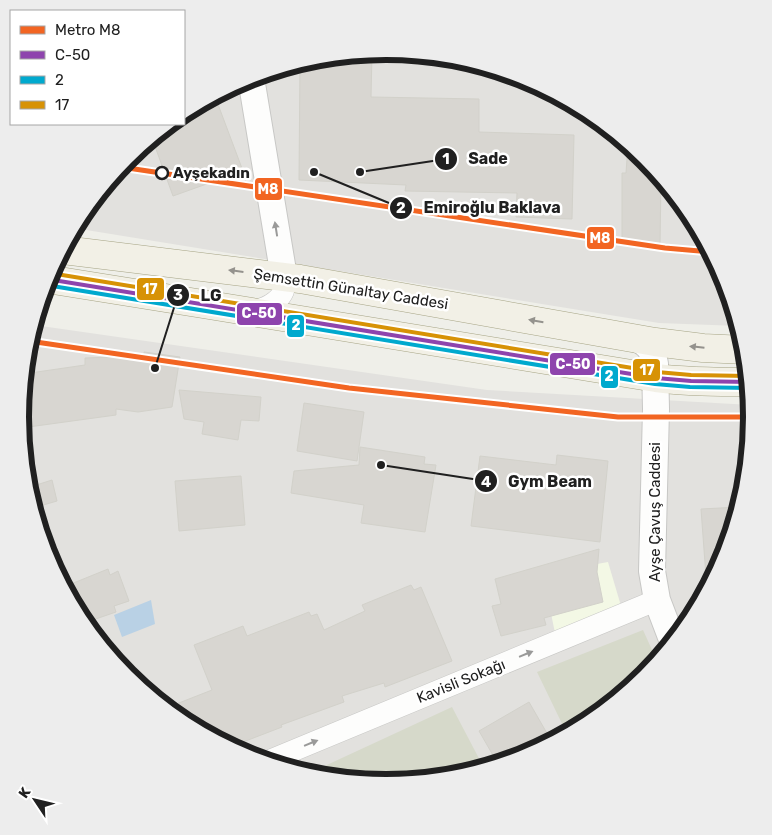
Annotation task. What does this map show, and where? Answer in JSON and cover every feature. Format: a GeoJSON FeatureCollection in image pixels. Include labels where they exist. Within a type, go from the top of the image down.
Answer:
{"type":"FeatureCollection","features":[{"type":"Feature","properties":{"kind":"main road","name":"Şemsettin Günaltay Caddesi"},"geometry":{"type":"LineString","coordinates":[[70,251],[284,277],[637,339],[703,348],[736,350]]}},
{"type":"Feature","properties":{"kind":"main road"},"geometry":{"type":"LineString","coordinates":[[56,281],[656,378],[678,381],[741,382]]}},
{"type":"Feature","properties":{"kind":"street"},"geometry":{"type":"LineString","coordinates":[[246,311],[264,308],[275,301],[280,296],[285,284],[252,86]]}},
{"type":"Feature","properties":{"kind":"street"},"geometry":{"type":"LineString","coordinates":[[637,339],[649,347],[655,364],[656,378]]}},
{"type":"Feature","properties":{"kind":"street","name":"Ayşe Çavuş Caddesi"},"geometry":{"type":"LineString","coordinates":[[656,378],[652,572],[657,600],[670,634]]}},
{"type":"Feature","properties":{"kind":"street","name":"Kavisli Sokağı"},"geometry":{"type":"LineString","coordinates":[[276,758],[657,600]]}},
{"type":"Feature","properties":{"kind":"shaded area"},"geometry":{"type":"Polygon","coordinates":[[[386,60],[433,63],[478,72],[501,79],[523,87],[565,108],[622,149],[655,182],[683,219],[706,259],[716,281],[731,326],[659,323],[83,229],[117,182],[150,149],[207,108],[249,87],[294,72],[339,63],[386,60]]]}},
{"type":"Feature","properties":{"kind":"shaded area"},"geometry":{"type":"Polygon","coordinates":[[[41,326],[487,390],[742,405],[743,417],[740,464],[731,510],[724,532],[706,576],[683,616],[669,635],[655,653],[622,686],[584,715],[565,727],[523,748],[478,763],[433,772],[409,774],[386,775],[339,772],[294,763],[271,756],[249,748],[207,727],[150,686],[117,653],[103,635],[89,616],[66,576],[56,554],[41,510],[32,464],[29,417],[32,371],[41,326]]]}},
{"type":"Feature","properties":{"kind":"shaded area"},"geometry":{"type":"Polygon","coordinates":[[[608,562],[624,616],[557,643],[543,574],[608,562]]]}},
{"type":"Feature","properties":{"kind":"shaded area"},"geometry":{"type":"Polygon","coordinates":[[[643,630],[654,654],[622,686],[564,728],[537,672],[643,630]]]}},
{"type":"Feature","properties":{"kind":"shaded area"},"geometry":{"type":"Polygon","coordinates":[[[452,707],[481,762],[433,772],[386,775],[339,772],[319,769],[452,707]]]}},
{"type":"Feature","properties":{"kind":"water"},"geometry":{"type":"Polygon","coordinates":[[[151,600],[155,624],[122,637],[114,615],[151,600]]]}},
{"type":"Feature","properties":{"kind":"building"},"geometry":{"type":"Polygon","coordinates":[[[372,61],[371,97],[479,99],[479,132],[574,135],[572,219],[516,217],[517,193],[405,191],[406,185],[299,180],[300,71],[339,63],[372,61]]]}},
{"type":"Feature","properties":{"kind":"building"},"geometry":{"type":"Polygon","coordinates":[[[217,103],[243,171],[173,196],[155,145],[181,125],[185,125],[188,120],[217,103]]]}},
{"type":"Feature","properties":{"kind":"building"},"geometry":{"type":"Polygon","coordinates":[[[627,154],[661,190],[660,245],[622,244],[622,173],[626,173],[627,154]]]}},
{"type":"Feature","properties":{"kind":"building"},"geometry":{"type":"Polygon","coordinates":[[[144,352],[180,357],[172,407],[138,412],[116,409],[116,415],[29,427],[32,373],[85,365],[85,358],[144,356],[144,352]]]}},
{"type":"Feature","properties":{"kind":"building"},"geometry":{"type":"Polygon","coordinates":[[[179,390],[261,397],[259,421],[241,420],[238,440],[202,434],[204,422],[184,419],[179,390]]]}},
{"type":"Feature","properties":{"kind":"building"},"geometry":{"type":"Polygon","coordinates":[[[304,403],[364,412],[357,461],[297,451],[304,403]]]}},
{"type":"Feature","properties":{"kind":"building"},"geometry":{"type":"Polygon","coordinates":[[[360,447],[425,457],[424,464],[436,465],[425,532],[361,523],[364,505],[291,493],[294,471],[359,465],[360,447]]]}},
{"type":"Feature","properties":{"kind":"building"},"geometry":{"type":"Polygon","coordinates":[[[557,455],[608,461],[600,542],[471,526],[480,456],[556,465],[557,455]]]}},
{"type":"Feature","properties":{"kind":"building"},"geometry":{"type":"Polygon","coordinates":[[[241,476],[245,525],[179,531],[175,481],[241,476]]]}},
{"type":"Feature","properties":{"kind":"building"},"geometry":{"type":"Polygon","coordinates":[[[52,480],[57,501],[40,506],[36,485],[52,480]]]}},
{"type":"Feature","properties":{"kind":"building"},"geometry":{"type":"Polygon","coordinates":[[[732,507],[716,554],[706,576],[701,509],[732,507]]]}},
{"type":"Feature","properties":{"kind":"building"},"geometry":{"type":"Polygon","coordinates":[[[599,549],[597,572],[603,602],[544,618],[546,625],[501,636],[492,606],[501,604],[495,579],[599,549]]]}},
{"type":"Feature","properties":{"kind":"building"},"geometry":{"type":"Polygon","coordinates":[[[108,569],[110,575],[118,571],[129,601],[114,606],[116,612],[92,620],[71,584],[108,569]]]}},
{"type":"Feature","properties":{"kind":"building"},"geometry":{"type":"Polygon","coordinates":[[[411,585],[414,590],[421,587],[452,661],[385,687],[384,683],[342,696],[344,702],[281,725],[282,727],[239,743],[207,727],[174,705],[212,690],[194,645],[243,626],[247,636],[309,612],[311,616],[317,614],[324,630],[365,611],[362,605],[411,585]]]}},
{"type":"Feature","properties":{"kind":"building"},"geometry":{"type":"Polygon","coordinates":[[[529,702],[548,736],[523,748],[495,758],[479,731],[529,702]]]}},
{"type":"Feature","properties":{"kind":"metro line","name":"M8"},"geometry":{"type":"LineString","coordinates":[[130,168],[665,248],[702,251]]}},
{"type":"Feature","properties":{"kind":"metro line","name":"M8"},"geometry":{"type":"LineString","coordinates":[[37,342],[349,388],[618,417],[743,417]]}},
{"type":"Feature","properties":{"kind":"transit line","name":"17"},"geometry":{"type":"LineString","coordinates":[[59,274],[657,372],[740,376]]}},
{"type":"Feature","properties":{"kind":"transit line","name":"C-50"},"geometry":{"type":"LineString","coordinates":[[56,280],[656,378],[741,382]]}},
{"type":"Feature","properties":{"kind":"transit line","name":"2"},"geometry":{"type":"LineString","coordinates":[[54,286],[655,384],[741,388]]}},
{"type":"Feature","properties":{"kind":"place","name":"Emiroğlu Baklava"},"geometry":{"type":"Point","coordinates":[314,172]}},
{"type":"Feature","properties":{"kind":"place","name":"Sade"},"geometry":{"type":"Point","coordinates":[360,172]}},
{"type":"Feature","properties":{"kind":"place","name":"Ayşekadın"},"geometry":{"type":"Point","coordinates":[162,173]}},
{"type":"Feature","properties":{"kind":"place","name":"LG"},"geometry":{"type":"Point","coordinates":[155,368]}},
{"type":"Feature","properties":{"kind":"place","name":"Gym Beam"},"geometry":{"type":"Point","coordinates":[381,465]}}]}
